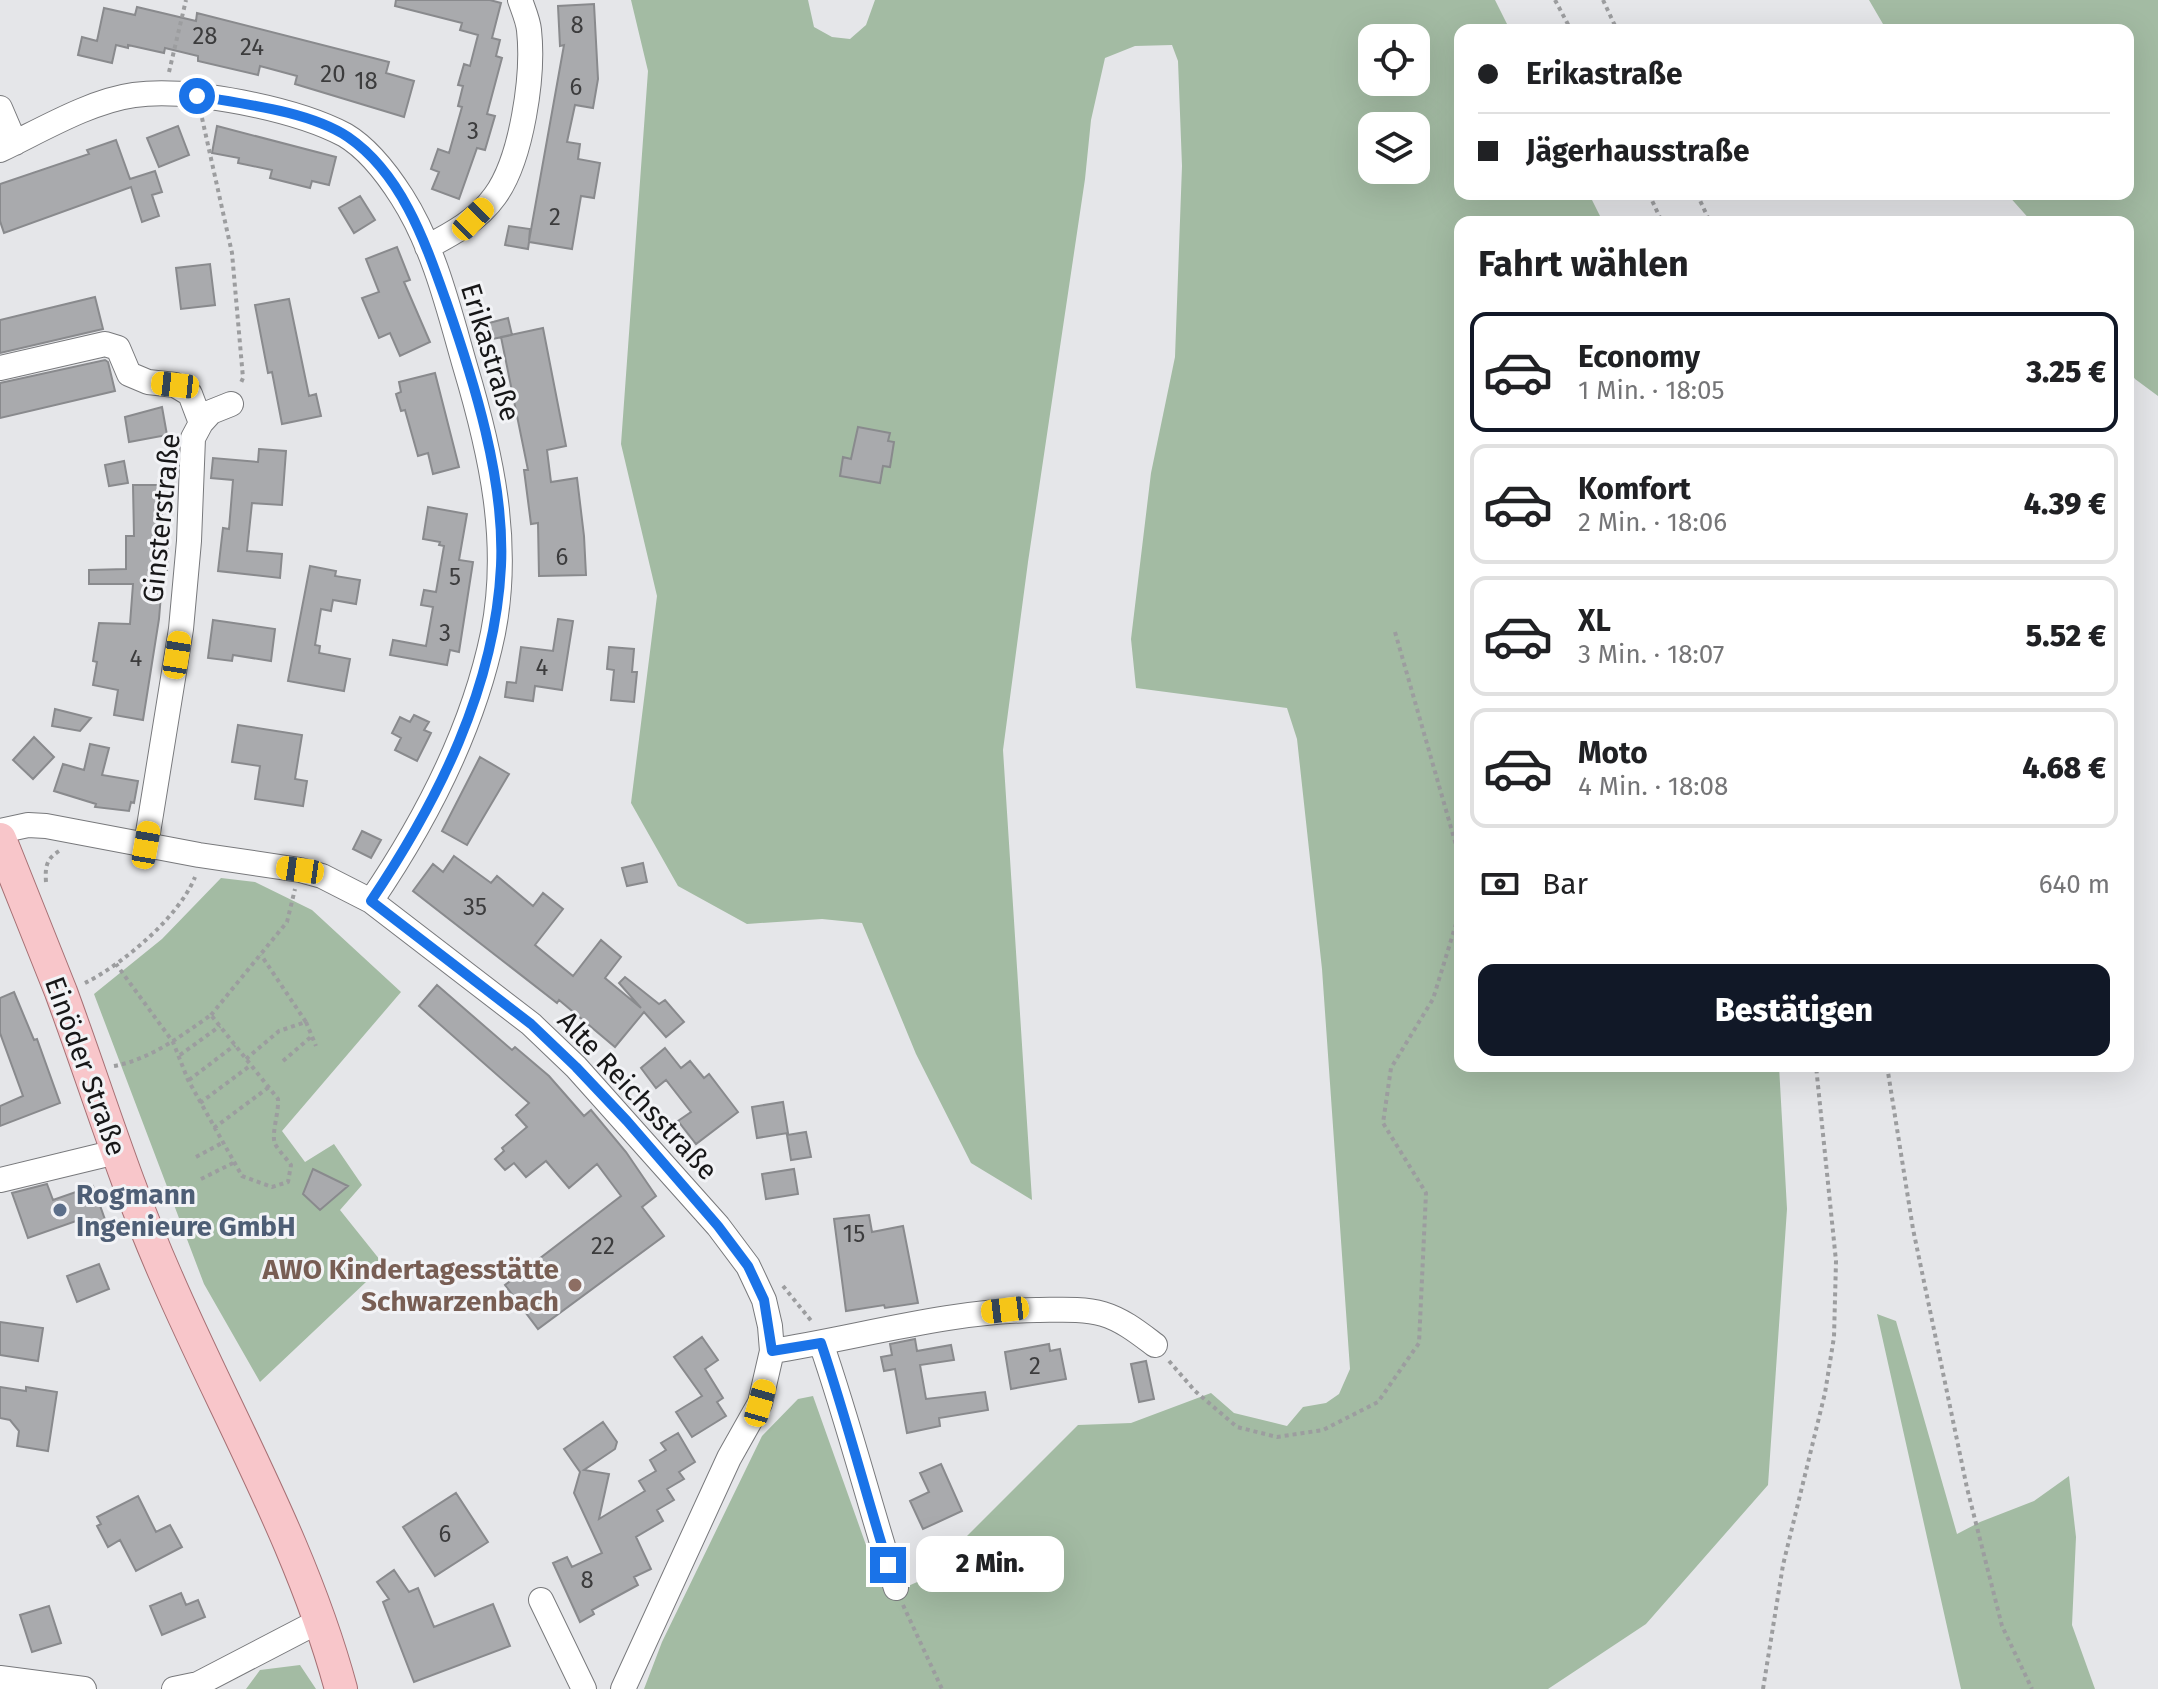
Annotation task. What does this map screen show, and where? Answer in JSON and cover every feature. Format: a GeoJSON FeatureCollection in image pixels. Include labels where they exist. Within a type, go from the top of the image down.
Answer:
{"type":"FeatureCollection","features":[{"type":"Feature","properties":{"kind":"main road","name":"Einöder Straße"},"geometry":{"type":"LineString","coordinates":[[0,839],[61,994],[116,1152],[199,1353],[273,1508],[321,1620],[341,1689]]}},
{"type":"Feature","properties":{"kind":"street"},"geometry":{"type":"LineString","coordinates":[[427,247],[473,219],[495,197],[511,167],[521,128],[529,69],[529,28],[520,0]]}},
{"type":"Feature","properties":{"kind":"street","name":"Erikastraße"},"geometry":{"type":"LineString","coordinates":[[8,146],[90,108],[131,95],[166,92],[259,107],[309,120],[347,137],[374,160],[402,198],[427,247],[485,431],[498,502],[501,565],[493,632],[476,699],[432,801],[403,854],[371,901]]}},
{"type":"Feature","properties":{"kind":"street"},"geometry":{"type":"LineString","coordinates":[[0,108],[8,146]]}},
{"type":"Feature","properties":{"kind":"street"},"geometry":{"type":"LineString","coordinates":[[0,368],[105,344],[118,348],[129,374],[148,382],[175,385],[190,394],[201,423]]}},
{"type":"Feature","properties":{"kind":"street","name":"Ginsterstraße"},"geometry":{"type":"LineString","coordinates":[[146,845],[181,629],[189,541],[193,438],[211,412],[231,404]]}},
{"type":"Feature","properties":{"kind":"street","name":"Alte Reichsstraße"},"geometry":{"type":"LineString","coordinates":[[0,831],[28,825],[67,830],[203,856],[300,870],[322,876],[371,901],[531,1024],[576,1067],[708,1215],[748,1266],[764,1300],[772,1351],[760,1403],[729,1458],[623,1689]]}},
{"type":"Feature","properties":{"kind":"street"},"geometry":{"type":"LineString","coordinates":[[0,1180],[116,1152]]}},
{"type":"Feature","properties":{"kind":"street"},"geometry":{"type":"LineString","coordinates":[[772,1351],[937,1318],[1005,1310],[1069,1309],[1103,1314],[1129,1325],[1155,1345]]}},
{"type":"Feature","properties":{"kind":"street"},"geometry":{"type":"LineString","coordinates":[[821,1343],[896,1588]]}},
{"type":"Feature","properties":{"kind":"street"},"geometry":{"type":"LineString","coordinates":[[541,1600],[584,1689]]}},
{"type":"Feature","properties":{"kind":"street"},"geometry":{"type":"LineString","coordinates":[[174,1689],[198,1684],[321,1620]]}},
{"type":"Feature","properties":{"kind":"street"},"geometry":{"type":"LineString","coordinates":[[219,1689],[230,1666]]}},
{"type":"Feature","properties":{"kind":"street"},"geometry":{"type":"LineString","coordinates":[[0,1678],[84,1689]]}},
{"type":"Feature","properties":{"kind":"path"},"geometry":{"type":"LineString","coordinates":[[166,92],[186,0]]}},
{"type":"Feature","properties":{"kind":"path"},"geometry":{"type":"LineString","coordinates":[[1555,0],[1568,24]]}},
{"type":"Feature","properties":{"kind":"path"},"geometry":{"type":"LineString","coordinates":[[1603,0],[1614,24]]}},
{"type":"Feature","properties":{"kind":"path"},"geometry":{"type":"LineString","coordinates":[[197,96],[232,253],[243,378],[231,404]]}},
{"type":"Feature","properties":{"kind":"path"},"geometry":{"type":"LineString","coordinates":[[1395,632],[1454,838]]}},
{"type":"Feature","properties":{"kind":"path"},"geometry":{"type":"LineString","coordinates":[[46,887],[45,866],[50,857],[67,848],[67,830]]}},
{"type":"Feature","properties":{"kind":"path"},"geometry":{"type":"LineString","coordinates":[[61,994],[103,974],[171,913],[190,888],[203,856]]}},
{"type":"Feature","properties":{"kind":"path"},"geometry":{"type":"LineString","coordinates":[[87,1070],[135,1062],[173,1042],[211,1015],[287,922],[300,870]]}},
{"type":"Feature","properties":{"kind":"path"},"geometry":{"type":"LineString","coordinates":[[1155,1345],[1195,1391],[1237,1427],[1277,1437],[1323,1430],[1378,1402],[1419,1343],[1426,1193],[1383,1123],[1391,1068],[1433,999],[1454,931]]}},
{"type":"Feature","properties":{"kind":"path"},"geometry":{"type":"LineString","coordinates":[[261,955],[306,1022],[316,1046]]}},
{"type":"Feature","properties":{"kind":"path"},"geometry":{"type":"LineString","coordinates":[[116,964],[173,1042],[188,1080],[242,1176],[272,1187],[288,1182],[291,1165],[275,1143],[273,1133],[279,1114],[278,1099],[211,1015]]}},
{"type":"Feature","properties":{"kind":"path"},"geometry":{"type":"LineString","coordinates":[[246,1059],[279,1031],[306,1022]]}},
{"type":"Feature","properties":{"kind":"path"},"geometry":{"type":"LineString","coordinates":[[179,1055],[220,1026]]}},
{"type":"Feature","properties":{"kind":"path"},"geometry":{"type":"LineString","coordinates":[[283,1061],[312,1036]]}},
{"type":"Feature","properties":{"kind":"path"},"geometry":{"type":"LineString","coordinates":[[188,1080],[235,1045]]}},
{"type":"Feature","properties":{"kind":"path"},"geometry":{"type":"LineString","coordinates":[[200,1103],[251,1065]]}},
{"type":"Feature","properties":{"kind":"path"},"geometry":{"type":"LineString","coordinates":[[1763,1689],[1783,1565],[1825,1393],[1835,1323],[1836,1261],[1817,1072]]}},
{"type":"Feature","properties":{"kind":"path"},"geometry":{"type":"LineString","coordinates":[[1888,1072],[1913,1229],[1967,1488],[2002,1626],[2032,1689]]}},
{"type":"Feature","properties":{"kind":"path"},"geometry":{"type":"LineString","coordinates":[[214,1128],[269,1087]]}},
{"type":"Feature","properties":{"kind":"path"},"geometry":{"type":"LineString","coordinates":[[196,1157],[222,1143]]}},
{"type":"Feature","properties":{"kind":"path"},"geometry":{"type":"LineString","coordinates":[[201,1179],[233,1163]]}},
{"type":"Feature","properties":{"kind":"path"},"geometry":{"type":"LineString","coordinates":[[748,1266],[770,1270],[816,1326],[821,1343]]}},
{"type":"Feature","properties":{"kind":"path"},"geometry":{"type":"LineString","coordinates":[[896,1588],[942,1689]]}},
{"type":"Feature","properties":{"kind":"green space"},"geometry":{"type":"Polygon","coordinates":[[[631,0],[808,0],[814,27],[832,37],[850,39],[866,25],[875,0],[1495,0],[1507,24],[1454,24],[1454,200],[1592,200],[1600,216],[1454,216],[1454,1072],[1779,1072],[1787,1209],[1768,1485],[1646,1624],[1548,1689],[644,1689],[662,1642],[762,1436],[798,1399],[813,1396],[877,1576],[890,1594],[924,1579],[1078,1425],[1131,1423],[1211,1393],[1234,1413],[1287,1426],[1303,1407],[1326,1403],[1339,1394],[1350,1369],[1322,969],[1297,739],[1287,708],[1136,688],[1131,639],[1151,473],[1175,357],[1182,166],[1178,61],[1172,45],[1135,46],[1105,58],[1091,120],[1003,750],[1032,1200],[971,1163],[916,1054],[862,923],[822,919],[747,924],[678,886],[631,803],[657,596],[621,444],[648,71],[631,0]]]}},
{"type":"Feature","properties":{"kind":"green space"},"geometry":{"type":"Polygon","coordinates":[[[1869,0],[2158,0],[2158,396],[2134,378],[2134,216],[2027,216],[2012,200],[2134,200],[2134,24],[1883,24],[1869,0]]]}},
{"type":"Feature","properties":{"kind":"green space"},"geometry":{"type":"Polygon","coordinates":[[[221,878],[255,882],[312,910],[401,992],[282,1131],[305,1162],[334,1144],[362,1185],[340,1210],[384,1265],[260,1382],[204,1284],[94,994],[162,939],[221,878]]]}},
{"type":"Feature","properties":{"kind":"green space"},"geometry":{"type":"Polygon","coordinates":[[[1877,1314],[1896,1321],[1957,1534],[2034,1501],[2069,1476],[2076,1537],[2072,1625],[2095,1689],[1961,1689],[1877,1314]]]}},
{"type":"Feature","properties":{"kind":"green space"},"geometry":{"type":"Polygon","coordinates":[[[300,1665],[316,1689],[246,1689],[260,1670],[300,1665]]]}},
{"type":"Feature","properties":{"kind":"building"},"geometry":{"type":"Polygon","coordinates":[[[396,0],[490,0],[501,3],[492,38],[500,40],[496,56],[502,58],[487,114],[495,116],[485,150],[477,148],[459,199],[432,189],[439,172],[431,169],[438,149],[449,153],[462,107],[458,106],[463,86],[458,85],[464,64],[470,66],[478,35],[460,30],[462,23],[395,6],[396,0]]]}},
{"type":"Feature","properties":{"kind":"building"},"geometry":{"type":"Polygon","coordinates":[[[594,4],[598,79],[593,108],[575,105],[567,142],[580,144],[578,159],[600,163],[594,198],[581,196],[572,249],[529,242],[528,249],[505,245],[509,226],[530,229],[529,241],[564,45],[560,46],[558,6],[594,4]]]}},
{"type":"Feature","properties":{"kind":"building"},"geometry":{"type":"Polygon","coordinates":[[[137,7],[196,21],[197,13],[389,62],[386,73],[414,81],[404,117],[295,84],[297,76],[260,66],[258,75],[198,61],[198,56],[165,48],[164,53],[128,45],[128,48],[116,45],[112,63],[78,55],[82,37],[97,41],[104,8],[135,15],[137,7]]]}},
{"type":"Feature","properties":{"kind":"building"},"geometry":{"type":"Polygon","coordinates":[[[178,126],[189,155],[159,167],[147,138],[178,126]]]}},
{"type":"Feature","properties":{"kind":"building"},"geometry":{"type":"Polygon","coordinates":[[[217,126],[336,157],[329,185],[312,181],[310,188],[270,178],[272,170],[238,163],[239,158],[212,153],[217,126]]]}},
{"type":"Feature","properties":{"kind":"building"},"geometry":{"type":"Polygon","coordinates":[[[116,140],[130,179],[155,171],[162,192],[152,195],[159,216],[142,222],[131,187],[4,233],[0,221],[0,184],[89,154],[87,150],[116,140]]]}},
{"type":"Feature","properties":{"kind":"building"},"geometry":{"type":"Polygon","coordinates":[[[360,196],[375,220],[354,233],[339,208],[360,196]]]}},
{"type":"Feature","properties":{"kind":"building"},"geometry":{"type":"Polygon","coordinates":[[[397,247],[410,280],[404,282],[430,342],[400,356],[390,333],[379,338],[362,298],[379,292],[366,259],[397,247]]]}},
{"type":"Feature","properties":{"kind":"building"},"geometry":{"type":"Polygon","coordinates":[[[210,264],[215,305],[181,309],[176,268],[210,264]]]}},
{"type":"Feature","properties":{"kind":"building"},"geometry":{"type":"Polygon","coordinates":[[[95,297],[103,329],[0,353],[0,320],[95,297]]]}},
{"type":"Feature","properties":{"kind":"building"},"geometry":{"type":"Polygon","coordinates":[[[289,299],[309,396],[316,394],[321,416],[282,424],[255,305],[289,299]]]}},
{"type":"Feature","properties":{"kind":"building"},"geometry":{"type":"Polygon","coordinates":[[[508,318],[512,335],[492,339],[489,323],[508,318]]]}},
{"type":"Feature","properties":{"kind":"building"},"geometry":{"type":"Polygon","coordinates":[[[543,328],[566,446],[547,450],[551,482],[577,478],[586,575],[539,576],[538,523],[531,524],[524,470],[528,470],[501,337],[543,328]]]}},
{"type":"Feature","properties":{"kind":"building"},"geometry":{"type":"Polygon","coordinates":[[[105,360],[115,391],[0,418],[0,383],[105,360]]]}},
{"type":"Feature","properties":{"kind":"building"},"geometry":{"type":"Polygon","coordinates":[[[435,373],[459,467],[433,474],[428,453],[418,456],[405,410],[401,411],[396,394],[401,392],[399,382],[435,373]]]}},
{"type":"Feature","properties":{"kind":"building"},"geometry":{"type":"Polygon","coordinates":[[[162,407],[167,435],[129,442],[125,417],[162,407]]]}},
{"type":"Feature","properties":{"kind":"building"},"geometry":{"type":"Polygon","coordinates":[[[858,427],[890,433],[888,441],[894,442],[890,467],[883,466],[880,483],[840,476],[843,457],[851,459],[858,427]]]}},
{"type":"Feature","properties":{"kind":"building"},"geometry":{"type":"Polygon","coordinates":[[[259,449],[286,451],[282,505],[252,503],[247,551],[282,554],[280,578],[218,571],[223,528],[229,529],[233,480],[211,478],[213,458],[258,462],[259,449]]]}},
{"type":"Feature","properties":{"kind":"building"},"geometry":{"type":"Polygon","coordinates":[[[124,461],[128,483],[109,486],[105,465],[124,461]]]}},
{"type":"Feature","properties":{"kind":"building"},"geometry":{"type":"Polygon","coordinates":[[[133,485],[161,485],[162,537],[168,537],[167,570],[163,570],[159,619],[143,720],[114,715],[118,690],[93,685],[99,623],[130,624],[133,584],[89,584],[89,570],[126,569],[126,536],[134,536],[133,485]]]}},
{"type":"Feature","properties":{"kind":"building"},"geometry":{"type":"Polygon","coordinates":[[[428,507],[467,514],[459,560],[473,562],[459,652],[450,650],[447,665],[390,655],[393,640],[426,646],[433,607],[421,605],[424,590],[436,592],[444,546],[439,545],[440,542],[423,539],[428,507]]]}},
{"type":"Feature","properties":{"kind":"building"},"geometry":{"type":"Polygon","coordinates":[[[310,566],[336,571],[335,576],[360,580],[356,604],[333,600],[331,611],[321,609],[315,645],[320,646],[319,653],[350,659],[344,691],[288,681],[310,566]]]}},
{"type":"Feature","properties":{"kind":"building"},"geometry":{"type":"Polygon","coordinates":[[[558,619],[573,621],[562,690],[535,686],[533,701],[505,697],[507,682],[516,683],[521,647],[553,651],[558,619]]]}},
{"type":"Feature","properties":{"kind":"building"},"geometry":{"type":"Polygon","coordinates":[[[213,620],[275,629],[271,661],[233,655],[232,661],[208,658],[213,620]]]}},
{"type":"Feature","properties":{"kind":"building"},"geometry":{"type":"Polygon","coordinates":[[[609,647],[634,649],[632,672],[637,672],[634,702],[611,700],[614,670],[607,669],[609,647]]]}},
{"type":"Feature","properties":{"kind":"building"},"geometry":{"type":"Polygon","coordinates":[[[55,709],[91,718],[80,731],[52,726],[55,709]]]}},
{"type":"Feature","properties":{"kind":"building"},"geometry":{"type":"Polygon","coordinates":[[[414,715],[429,722],[424,730],[431,733],[417,761],[395,750],[401,738],[392,733],[400,717],[410,722],[414,715]]]}},
{"type":"Feature","properties":{"kind":"building"},"geometry":{"type":"Polygon","coordinates":[[[238,725],[302,735],[295,779],[307,781],[303,806],[255,799],[260,766],[232,762],[238,725]]]}},
{"type":"Feature","properties":{"kind":"building"},"geometry":{"type":"Polygon","coordinates":[[[34,737],[54,757],[33,779],[13,760],[34,737]]]}},
{"type":"Feature","properties":{"kind":"building"},"geometry":{"type":"Polygon","coordinates":[[[90,744],[109,748],[102,775],[138,781],[134,803],[131,802],[129,811],[95,807],[96,804],[54,791],[63,764],[84,770],[90,744]]]}},
{"type":"Feature","properties":{"kind":"building"},"geometry":{"type":"Polygon","coordinates":[[[480,757],[509,774],[467,845],[442,831],[480,757]]]}},
{"type":"Feature","properties":{"kind":"building"},"geometry":{"type":"Polygon","coordinates":[[[362,831],[381,840],[371,858],[353,849],[362,831]]]}},
{"type":"Feature","properties":{"kind":"building"},"geometry":{"type":"Polygon","coordinates":[[[454,856],[491,883],[497,876],[533,906],[543,893],[563,909],[535,945],[573,976],[601,940],[621,957],[605,978],[641,1008],[619,983],[625,977],[659,1004],[665,1000],[684,1022],[666,1037],[644,1012],[615,1047],[559,1000],[557,1003],[413,891],[433,864],[443,872],[454,856]]]}},
{"type":"Feature","properties":{"kind":"building"},"geometry":{"type":"Polygon","coordinates":[[[643,863],[647,882],[627,886],[622,868],[643,863]]]}},
{"type":"Feature","properties":{"kind":"building"},"geometry":{"type":"Polygon","coordinates":[[[437,985],[512,1050],[515,1047],[549,1076],[584,1116],[591,1110],[626,1152],[656,1196],[642,1207],[664,1236],[538,1329],[505,1285],[621,1196],[597,1164],[569,1188],[546,1161],[526,1177],[514,1163],[505,1170],[495,1159],[504,1151],[502,1148],[527,1127],[516,1115],[529,1103],[419,1006],[437,985]]]}},
{"type":"Feature","properties":{"kind":"building"},"geometry":{"type":"Polygon","coordinates":[[[14,992],[34,1040],[37,1039],[60,1103],[0,1126],[0,1106],[23,1096],[0,1033],[0,998],[14,992]]]}},
{"type":"Feature","properties":{"kind":"building"},"geometry":{"type":"Polygon","coordinates":[[[665,1048],[681,1068],[690,1061],[704,1078],[709,1074],[738,1112],[696,1144],[678,1121],[691,1112],[666,1080],[656,1088],[641,1068],[665,1048]]]}},
{"type":"Feature","properties":{"kind":"building"},"geometry":{"type":"Polygon","coordinates":[[[783,1102],[788,1133],[757,1138],[752,1107],[783,1102]]]}},
{"type":"Feature","properties":{"kind":"building"},"geometry":{"type":"Polygon","coordinates":[[[806,1132],[811,1157],[791,1160],[787,1135],[806,1132]]]}},
{"type":"Feature","properties":{"kind":"building"},"geometry":{"type":"Polygon","coordinates":[[[313,1169],[348,1186],[320,1210],[303,1194],[313,1169]]]}},
{"type":"Feature","properties":{"kind":"building"},"geometry":{"type":"Polygon","coordinates":[[[794,1169],[798,1194],[766,1199],[762,1174],[794,1169]]]}},
{"type":"Feature","properties":{"kind":"building","name":"Rogmann Ingenieure GmbH"},"geometry":{"type":"Polygon","coordinates":[[[47,1184],[53,1200],[93,1186],[108,1228],[82,1237],[76,1221],[28,1238],[12,1193],[47,1184]]]}},
{"type":"Feature","properties":{"kind":"building"},"geometry":{"type":"Polygon","coordinates":[[[869,1215],[872,1232],[903,1226],[918,1303],[846,1311],[834,1219],[869,1215]]]}},
{"type":"Feature","properties":{"kind":"building"},"geometry":{"type":"Polygon","coordinates":[[[99,1264],[109,1289],[77,1302],[67,1276],[99,1264]]]}},
{"type":"Feature","properties":{"kind":"building"},"geometry":{"type":"Polygon","coordinates":[[[0,1322],[43,1328],[38,1361],[0,1355],[0,1322]]]}},
{"type":"Feature","properties":{"kind":"building"},"geometry":{"type":"Polygon","coordinates":[[[702,1337],[718,1360],[705,1369],[723,1398],[717,1402],[726,1416],[692,1437],[676,1412],[702,1396],[674,1357],[702,1337]]]}},
{"type":"Feature","properties":{"kind":"building"},"geometry":{"type":"Polygon","coordinates":[[[915,1339],[917,1351],[951,1345],[954,1360],[920,1365],[926,1399],[985,1392],[988,1410],[939,1418],[940,1426],[907,1433],[895,1369],[884,1371],[881,1357],[892,1355],[890,1344],[915,1339]]]}},
{"type":"Feature","properties":{"kind":"building"},"geometry":{"type":"Polygon","coordinates":[[[1049,1344],[1050,1351],[1060,1349],[1066,1379],[1011,1389],[1005,1352],[1049,1344]]]}},
{"type":"Feature","properties":{"kind":"building"},"geometry":{"type":"Polygon","coordinates":[[[1146,1361],[1154,1399],[1139,1402],[1131,1364],[1146,1361]]]}},
{"type":"Feature","properties":{"kind":"building"},"geometry":{"type":"Polygon","coordinates":[[[0,1387],[57,1392],[48,1451],[17,1446],[19,1431],[10,1420],[0,1418],[0,1387]]]}},
{"type":"Feature","properties":{"kind":"building"},"geometry":{"type":"Polygon","coordinates":[[[603,1422],[617,1442],[615,1449],[584,1470],[609,1474],[599,1519],[645,1491],[639,1481],[656,1471],[650,1460],[666,1450],[661,1443],[678,1433],[695,1462],[679,1472],[684,1479],[667,1489],[674,1500],[657,1510],[663,1521],[636,1537],[651,1569],[634,1577],[638,1585],[592,1610],[594,1614],[580,1622],[553,1563],[567,1557],[572,1567],[602,1553],[574,1493],[580,1472],[564,1449],[603,1422]]]}},
{"type":"Feature","properties":{"kind":"building"},"geometry":{"type":"Polygon","coordinates":[[[941,1464],[962,1511],[923,1529],[910,1501],[929,1492],[920,1473],[941,1464]]]}},
{"type":"Feature","properties":{"kind":"building"},"geometry":{"type":"Polygon","coordinates":[[[456,1493],[488,1542],[435,1576],[403,1527],[456,1493]]]}},
{"type":"Feature","properties":{"kind":"building"},"geometry":{"type":"Polygon","coordinates":[[[138,1496],[156,1532],[170,1525],[182,1547],[136,1571],[120,1540],[108,1547],[97,1526],[101,1524],[97,1517],[138,1496]]]}},
{"type":"Feature","properties":{"kind":"building"},"geometry":{"type":"Polygon","coordinates":[[[394,1570],[409,1592],[418,1588],[434,1627],[493,1604],[510,1646],[414,1682],[383,1602],[389,1599],[377,1582],[394,1570]]]}},
{"type":"Feature","properties":{"kind":"building"},"geometry":{"type":"Polygon","coordinates":[[[181,1593],[186,1605],[198,1600],[205,1617],[162,1635],[150,1606],[181,1593]]]}},
{"type":"Feature","properties":{"kind":"building"},"geometry":{"type":"Polygon","coordinates":[[[49,1606],[61,1643],[32,1652],[20,1615],[49,1606]]]}},
{"type":"Feature","properties":{"kind":"place","name":"Rogmann Ingenieure GmbH"},"geometry":{"type":"Point","coordinates":[60,1210]}},
{"type":"Feature","properties":{"kind":"place","name":"AWO Kindertagesstätte Schwarzenbach"},"geometry":{"type":"Point","coordinates":[575,1285]}},
{"type":"Feature","properties":{"kind":"route"},"geometry":{"type":"LineString","coordinates":[[197,96],[309,120],[347,137],[374,160],[402,198],[427,247],[485,431],[498,502],[501,565],[493,632],[476,699],[432,801],[403,854],[371,901],[531,1024],[627,1121],[718,1226],[748,1266],[764,1300],[772,1351],[821,1343],[888,1565]]}}]}
